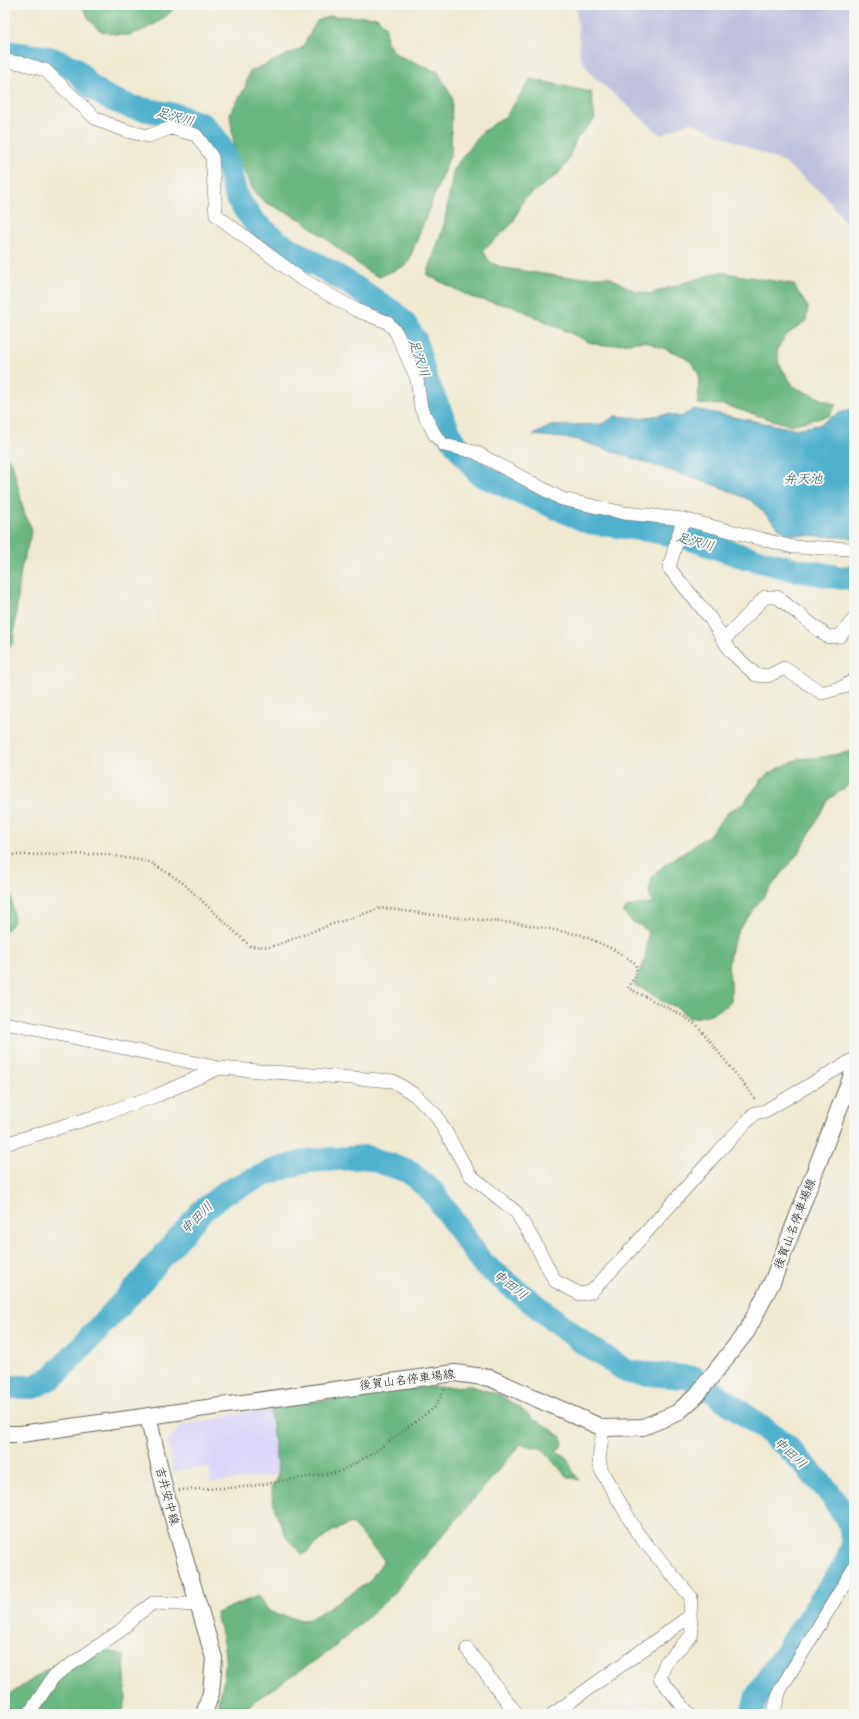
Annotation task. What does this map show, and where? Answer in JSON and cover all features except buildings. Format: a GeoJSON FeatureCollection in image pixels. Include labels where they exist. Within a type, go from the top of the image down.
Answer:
{"type":"FeatureCollection","features":[{"type":"Feature","properties":{"kind":"main road","name":"後賀山名停車場線"},"geometry":{"type":"LineString","coordinates":[[148,1416],[455,1373],[490,1378],[603,1428],[643,1427],[677,1413],[696,1396],[747,1331],[773,1280],[854,1070]]}},
{"type":"Feature","properties":{"kind":"main road"},"geometry":{"type":"LineString","coordinates":[[5,1434],[21,1434],[148,1416]]}},
{"type":"Feature","properties":{"kind":"main road","name":"吉井安中線"},"geometry":{"type":"LineString","coordinates":[[148,1416],[165,1491],[214,1658],[211,1693],[204,1714]]}},
{"type":"Feature","properties":{"kind":"street"},"geometry":{"type":"LineString","coordinates":[[5,61],[21,63],[45,70],[95,118],[127,132],[148,136],[171,128],[196,135],[212,157],[216,215],[300,278],[356,310],[387,322],[396,332],[417,379],[421,408],[435,435],[444,445],[475,452],[562,499],[624,513],[683,519],[794,547],[854,549]]}},
{"type":"Feature","properties":{"kind":"street"},"geometry":{"type":"LineString","coordinates":[[683,519],[669,568],[710,618],[732,652],[756,675],[768,676],[784,668],[822,693],[843,687],[854,680]]}},
{"type":"Feature","properties":{"kind":"street"},"geometry":{"type":"LineString","coordinates":[[724,640],[765,597],[777,597],[828,637],[840,636],[854,619]]}},
{"type":"Feature","properties":{"kind":"street"},"geometry":{"type":"LineString","coordinates":[[5,1023],[219,1068],[393,1081],[415,1095],[436,1115],[470,1174],[516,1212],[534,1241],[555,1281],[580,1294],[591,1292],[755,1113],[765,1111],[854,1059]]}},
{"type":"Feature","properties":{"kind":"street"},"geometry":{"type":"LineString","coordinates":[[5,1144],[100,1115],[158,1095],[219,1068]]}},
{"type":"Feature","properties":{"kind":"street"},"geometry":{"type":"LineString","coordinates":[[603,1428],[598,1460],[601,1470],[638,1534],[691,1597],[691,1636],[666,1662],[660,1678],[689,1714]]}},
{"type":"Feature","properties":{"kind":"street"},"geometry":{"type":"LineString","coordinates":[[773,1714],[780,1690],[854,1568]]}},
{"type":"Feature","properties":{"kind":"street"},"geometry":{"type":"LineString","coordinates":[[29,1714],[54,1676],[120,1631],[152,1603],[199,1605]]}},
{"type":"Feature","properties":{"kind":"street"},"geometry":{"type":"LineString","coordinates":[[553,1714],[690,1616]]}},
{"type":"Feature","properties":{"kind":"street"},"geometry":{"type":"LineString","coordinates":[[467,1649],[516,1714]]}},
{"type":"Feature","properties":{"kind":"path"},"geometry":{"type":"LineString","coordinates":[[5,855],[102,854],[150,862],[182,882],[250,946],[271,947],[381,908],[450,917],[523,924],[581,935],[613,949],[635,963],[637,972],[628,988],[678,1013],[698,1026],[765,1111]]}},
{"type":"Feature","properties":{"kind":"path"},"geometry":{"type":"LineString","coordinates":[[165,1491],[245,1487],[339,1472],[372,1454],[434,1408],[455,1373]]}},
{"type":"Feature","properties":{"kind":"shaded area"},"geometry":{"type":"Polygon","coordinates":[[[576,5],[854,5],[854,232],[823,194],[785,163],[691,122],[661,135],[592,75],[580,57],[576,5]]]}},
{"type":"Feature","properties":{"kind":"shaded area"},"geometry":{"type":"Polygon","coordinates":[[[270,1408],[278,1475],[211,1483],[209,1467],[173,1471],[168,1442],[181,1426],[270,1408]]]}},
{"type":"Feature","properties":{"kind":"green space"},"geometry":{"type":"Polygon","coordinates":[[[82,5],[174,5],[172,10],[163,19],[156,23],[130,35],[120,35],[107,33],[98,29],[90,20],[82,5]]]}},
{"type":"Feature","properties":{"kind":"green space"},"geometry":{"type":"Polygon","coordinates":[[[330,16],[377,17],[386,28],[387,43],[397,55],[438,72],[452,97],[451,153],[407,265],[379,277],[367,271],[302,220],[265,202],[254,192],[235,155],[230,113],[245,88],[249,72],[302,48],[317,21],[330,16]]]}},
{"type":"Feature","properties":{"kind":"green space"},"geometry":{"type":"Polygon","coordinates":[[[531,79],[591,92],[595,119],[577,138],[566,164],[558,174],[524,199],[512,224],[483,251],[490,262],[503,268],[564,277],[609,277],[635,291],[649,294],[719,272],[793,284],[808,307],[806,321],[785,336],[777,350],[779,364],[794,387],[836,405],[829,416],[789,425],[724,405],[698,404],[699,375],[692,363],[681,355],[644,341],[603,346],[589,342],[515,307],[473,298],[427,275],[444,225],[454,168],[482,132],[506,116],[531,79]]]}},
{"type":"Feature","properties":{"kind":"green space"},"geometry":{"type":"Polygon","coordinates":[[[5,455],[12,462],[24,512],[32,530],[21,569],[13,642],[5,653],[5,455]]]}},
{"type":"Feature","properties":{"kind":"green space"},"geometry":{"type":"Polygon","coordinates":[[[854,751],[854,779],[828,800],[800,851],[738,931],[731,949],[728,966],[731,986],[731,1002],[722,1009],[712,1013],[689,1018],[678,1008],[660,1000],[646,990],[634,985],[645,960],[648,933],[641,926],[632,922],[622,912],[632,906],[652,904],[649,892],[652,877],[663,866],[708,836],[729,811],[742,805],[763,778],[775,770],[798,759],[823,757],[854,751]]]}},
{"type":"Feature","properties":{"kind":"green space"},"geometry":{"type":"Polygon","coordinates":[[[5,852],[7,853],[14,922],[5,931],[5,852]]]}},
{"type":"Feature","properties":{"kind":"green space"},"geometry":{"type":"Polygon","coordinates":[[[471,1386],[500,1395],[533,1419],[562,1437],[563,1445],[556,1451],[567,1457],[572,1470],[579,1480],[566,1476],[543,1449],[521,1444],[390,1597],[331,1650],[254,1701],[241,1714],[214,1714],[219,1700],[225,1671],[224,1645],[216,1613],[258,1596],[270,1612],[302,1620],[310,1619],[369,1582],[384,1560],[351,1523],[331,1532],[303,1555],[287,1539],[275,1510],[271,1489],[278,1475],[270,1408],[416,1388],[471,1386]]]}},
{"type":"Feature","properties":{"kind":"green space"},"geometry":{"type":"Polygon","coordinates":[[[99,1648],[124,1656],[126,1699],[122,1714],[5,1714],[5,1698],[78,1649],[99,1648]]]}},
{"type":"Feature","properties":{"kind":"water","name":"弁天池"},"geometry":{"type":"Polygon","coordinates":[[[854,408],[854,538],[785,534],[752,501],[723,488],[575,439],[533,435],[551,426],[603,424],[615,416],[639,418],[668,414],[681,417],[694,409],[794,429],[819,425],[837,414],[854,408]]]}},
{"type":"Feature","properties":{"kind":"waterway","name":"足沢川"},"geometry":{"type":"LineString","coordinates":[[5,52],[49,58],[74,68],[91,87],[108,98],[131,107],[176,115],[203,125],[216,139],[224,154],[237,198],[255,223],[278,242],[344,280],[393,312],[404,323],[415,339],[425,377],[452,439],[479,474],[589,522],[648,530],[688,538],[745,557],[793,569],[842,578],[854,576]]}},
{"type":"Feature","properties":{"kind":"waterway","name":"申田川"},"geometry":{"type":"LineString","coordinates":[[5,1387],[34,1387],[54,1376],[132,1292],[200,1213],[226,1192],[273,1171],[307,1161],[366,1157],[408,1171],[433,1192],[482,1263],[582,1342],[628,1372],[695,1378],[787,1446],[828,1491],[850,1523],[853,1545],[845,1565],[764,1684],[757,1696],[752,1714]]}}]}
